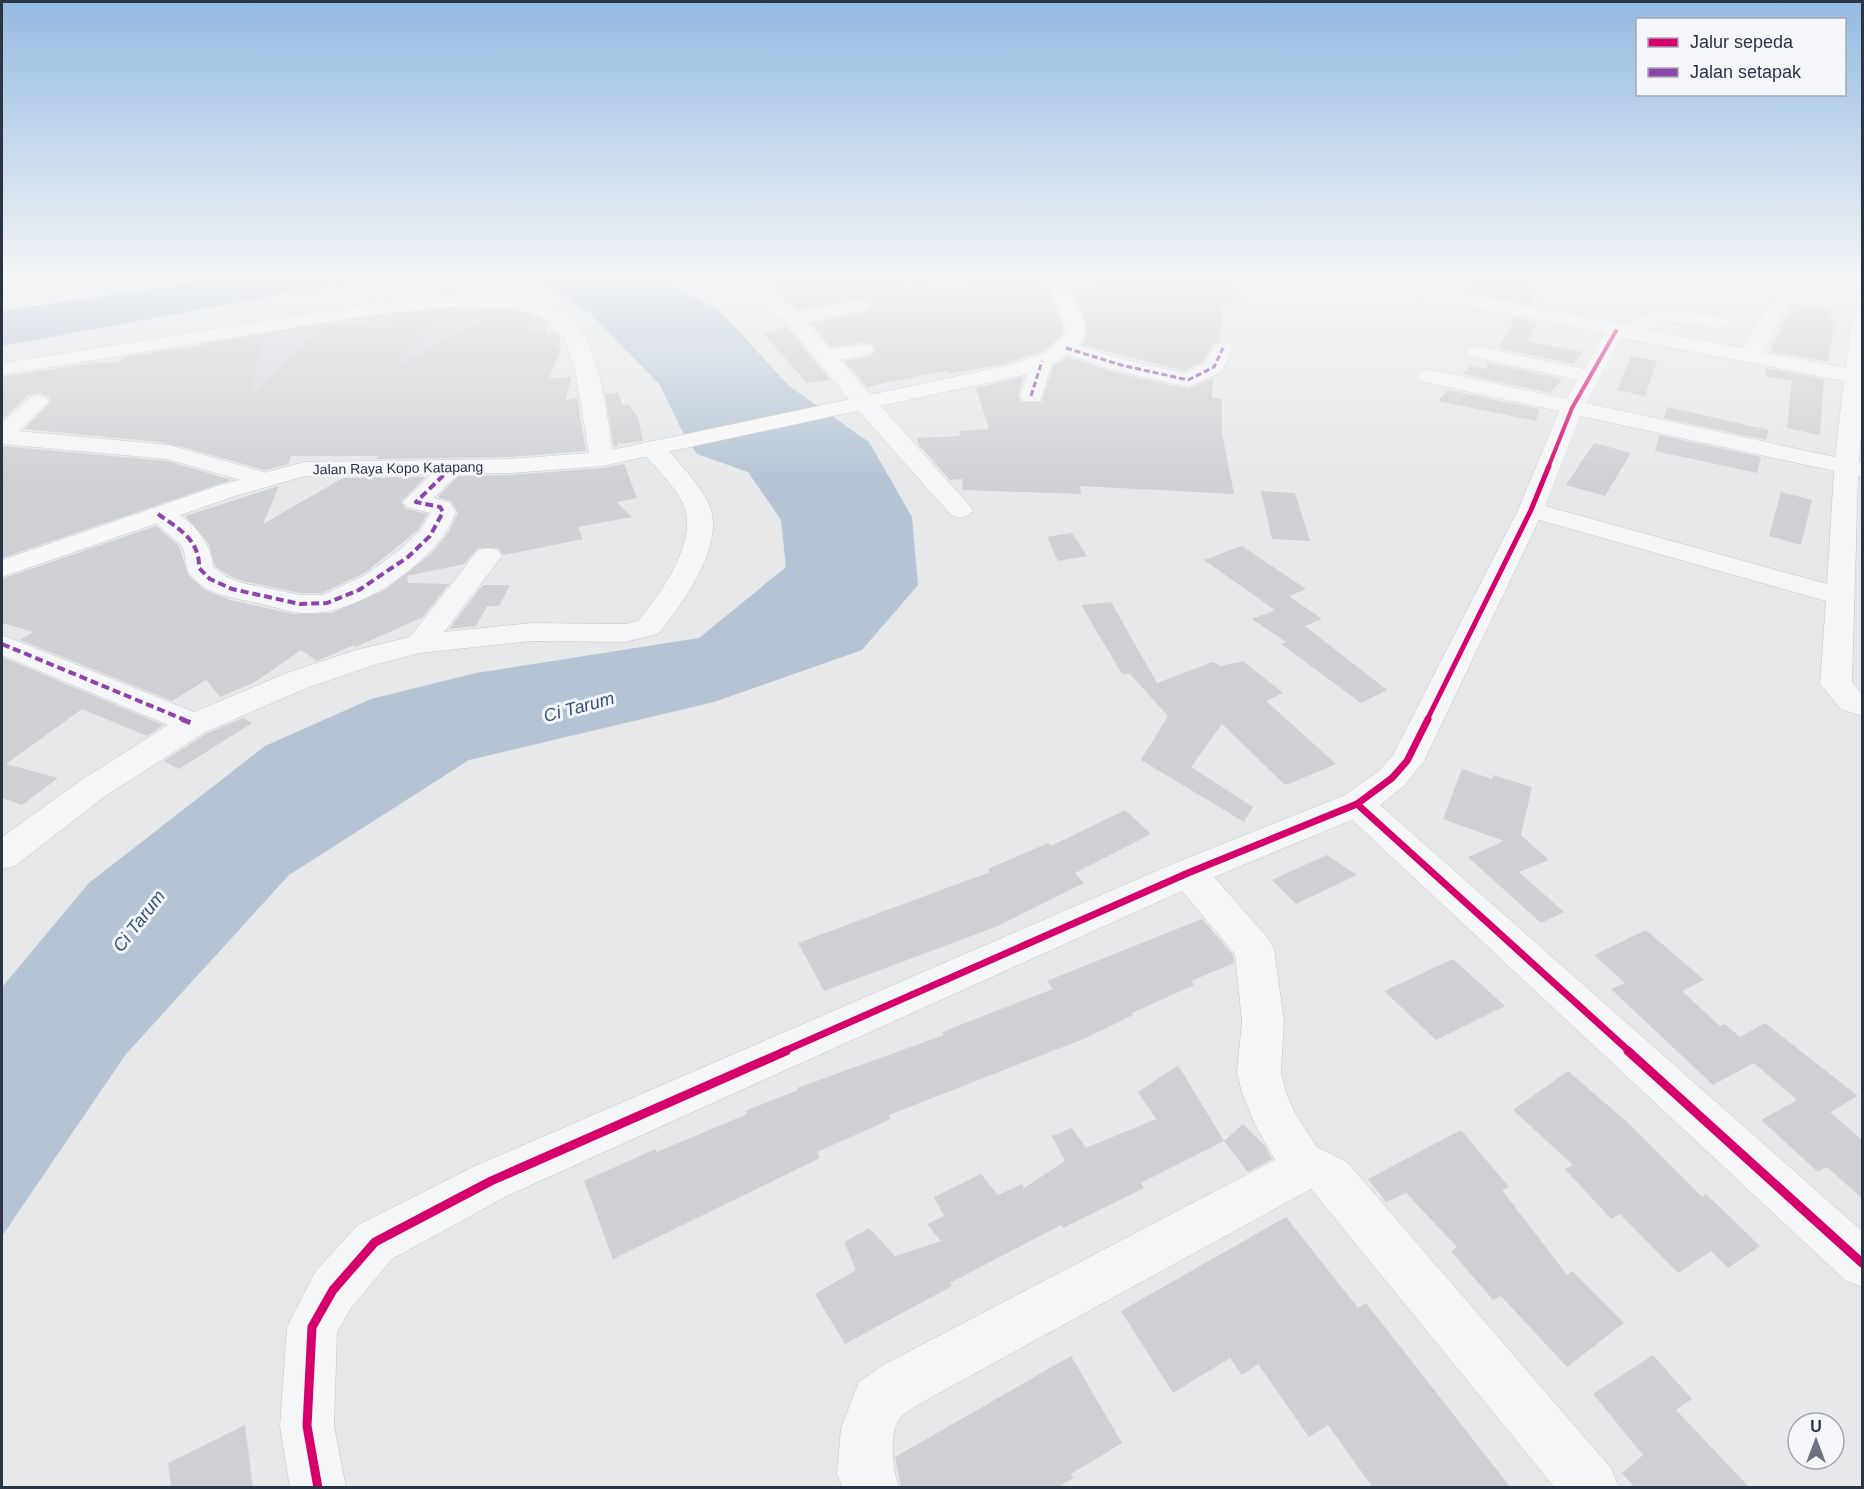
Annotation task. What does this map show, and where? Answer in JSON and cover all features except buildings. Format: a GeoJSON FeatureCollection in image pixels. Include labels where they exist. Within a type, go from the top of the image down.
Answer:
{"type":"FeatureCollection","features":[{"type":"Feature","properties":{"kind":"main road"},"geometry":{"type":"LineString","coordinates":[[1066,348],[1068,344]]}},
{"type":"Feature","properties":{"kind":"main road","name":"Jalan Raya Kopo Katapang"},"geometry":{"type":"LineString","coordinates":[[2,569],[158,514],[265,480],[314,468],[536,465],[602,459],[994,376],[1042,362],[1066,348]]}},
{"type":"Feature","properties":{"kind":"street"},"geometry":{"type":"LineString","coordinates":[[2,369],[147,344]]}},
{"type":"Feature","properties":{"kind":"street"},"geometry":{"type":"LineString","coordinates":[[578,344],[602,459]]}},
{"type":"Feature","properties":{"kind":"street"},"geometry":{"type":"LineString","coordinates":[[816,344],[863,402],[960,510]]}},
{"type":"Feature","properties":{"kind":"street"},"geometry":{"type":"LineString","coordinates":[[318,1488],[307,1426],[312,1327],[333,1290],[375,1242],[491,1181],[1188,873],[1357,804],[1392,778],[1407,761],[1531,510],[1572,408],[1613,344]]}},
{"type":"Feature","properties":{"kind":"street"},"geometry":{"type":"LineString","coordinates":[[1691,344],[1859,377]]}},
{"type":"Feature","properties":{"kind":"street"},"geometry":{"type":"LineString","coordinates":[[1750,355],[1756,344]]}},
{"type":"Feature","properties":{"kind":"street"},"geometry":{"type":"LineString","coordinates":[[1861,344],[1855,468],[1840,596],[1836,684],[1852,702],[1863,706]]}},
{"type":"Feature","properties":{"kind":"street"},"geometry":{"type":"LineString","coordinates":[[1066,348],[1121,365],[1188,380],[1214,367],[1222,348]]}},
{"type":"Feature","properties":{"kind":"street"},"geometry":{"type":"LineString","coordinates":[[826,356],[864,350]]}},
{"type":"Feature","properties":{"kind":"street"},"geometry":{"type":"LineString","coordinates":[[1476,352],[1590,377]]}},
{"type":"Feature","properties":{"kind":"street"},"geometry":{"type":"LineString","coordinates":[[1031,396],[1042,362]]}},
{"type":"Feature","properties":{"kind":"street"},"geometry":{"type":"LineString","coordinates":[[1428,376],[1855,468]]}},
{"type":"Feature","properties":{"kind":"street"},"geometry":{"type":"LineString","coordinates":[[2,436],[38,402]]}},
{"type":"Feature","properties":{"kind":"street"},"geometry":{"type":"LineString","coordinates":[[2,436],[169,452],[265,480]]}},
{"type":"Feature","properties":{"kind":"street"},"geometry":{"type":"LineString","coordinates":[[2,856],[92,789],[194,724],[298,680],[367,657],[420,644],[531,632],[625,633],[648,628],[688,569],[701,522],[692,499],[658,447]]}},
{"type":"Feature","properties":{"kind":"street"},"geometry":{"type":"LineString","coordinates":[[158,514],[195,541],[200,559],[199,568],[205,576],[232,589],[295,602],[324,604],[341,601],[360,591],[412,553],[430,535],[443,512],[440,507],[416,502],[452,467]]}},
{"type":"Feature","properties":{"kind":"street"},"geometry":{"type":"LineString","coordinates":[[1531,510],[1840,596]]}},
{"type":"Feature","properties":{"kind":"street"},"geometry":{"type":"LineString","coordinates":[[420,644],[488,556]]}},
{"type":"Feature","properties":{"kind":"street"},"geometry":{"type":"LineString","coordinates":[[2,644],[194,724]]}},
{"type":"Feature","properties":{"kind":"street"},"geometry":{"type":"LineString","coordinates":[[1357,804],[1863,1263]]}},
{"type":"Feature","properties":{"kind":"street"},"geometry":{"type":"LineString","coordinates":[[1188,873],[1254,949],[1263,1021],[1259,1072],[1261,1083],[1278,1126],[1305,1168]]}},
{"type":"Feature","properties":{"kind":"street"},"geometry":{"type":"LineString","coordinates":[[871,1488],[865,1474],[868,1428],[878,1401],[894,1390],[1305,1168],[1318,1168],[1331,1177],[1591,1488]]}},
{"type":"Feature","properties":{"kind":"shaded area"},"geometry":{"type":"Polygon","coordinates":[[[207,344],[516,344],[412,389],[194,449],[163,444],[200,412],[207,365],[207,344]]]}},
{"type":"Feature","properties":{"kind":"water","name":"Ci Tarum"},"geometry":{"type":"Polygon","coordinates":[[[621,344],[751,344],[789,386],[869,442],[912,517],[918,585],[862,650],[714,702],[469,760],[289,875],[126,1054],[2,1236],[2,987],[89,883],[265,746],[371,699],[476,673],[699,638],[786,567],[781,520],[748,472],[697,454],[681,429],[660,385],[621,344]]]}},
{"type":"Feature","properties":{"kind":"marked path"},"geometry":{"type":"LineString","coordinates":[[1066,348],[1121,365],[1188,380],[1214,367],[1223,348]]}},
{"type":"Feature","properties":{"kind":"marked path"},"geometry":{"type":"LineString","coordinates":[[1031,396],[1042,361]]}},
{"type":"Feature","properties":{"kind":"marked path"},"geometry":{"type":"LineString","coordinates":[[158,514],[188,536],[197,549],[199,568],[217,583],[232,589],[292,603],[307,605],[327,603],[343,598],[377,580],[421,546],[430,536],[443,512],[440,507],[416,502],[452,467]]}},
{"type":"Feature","properties":{"kind":"marked path"},"geometry":{"type":"LineString","coordinates":[[2,644],[194,724]]}},
{"type":"Feature","properties":{"kind":"cycle path"},"geometry":{"type":"LineString","coordinates":[[1608,344],[1572,408],[1531,510],[1407,761],[1392,778],[1357,804],[1862,1263]]}},
{"type":"Feature","properties":{"kind":"cycle path"},"geometry":{"type":"LineString","coordinates":[[318,1488],[307,1426],[312,1327],[333,1290],[375,1242],[491,1181],[1188,873],[1357,804]]}}]}
